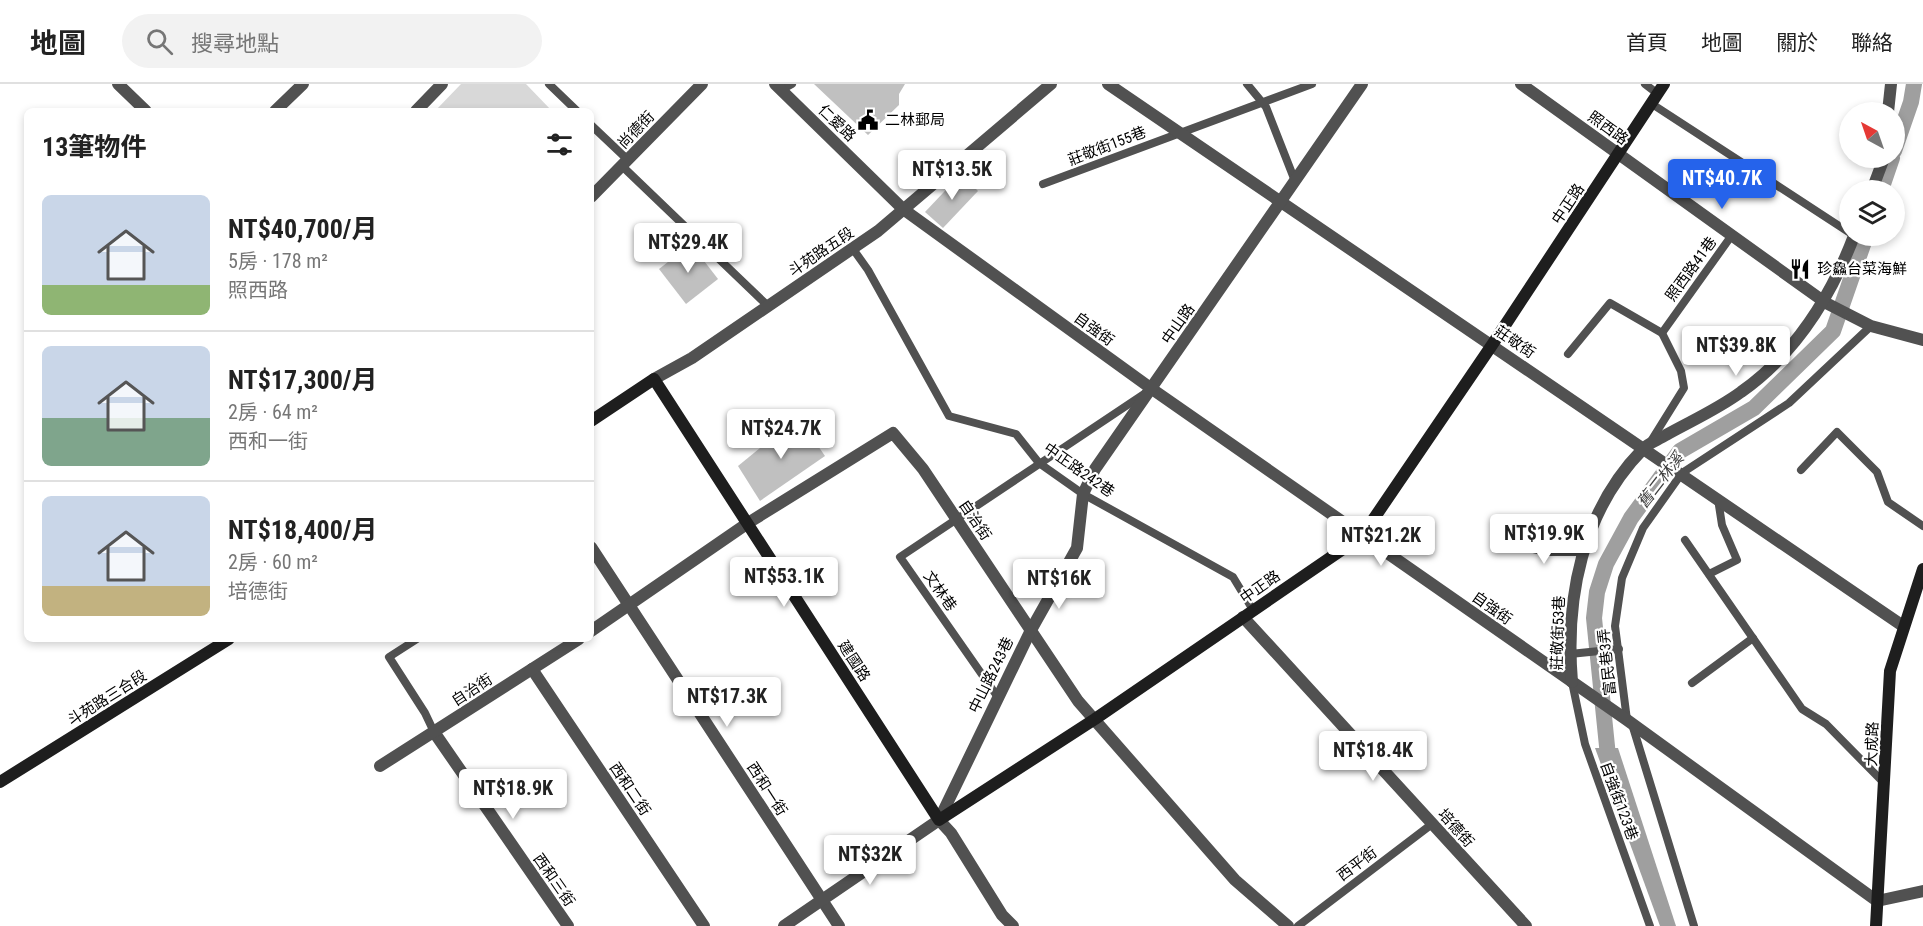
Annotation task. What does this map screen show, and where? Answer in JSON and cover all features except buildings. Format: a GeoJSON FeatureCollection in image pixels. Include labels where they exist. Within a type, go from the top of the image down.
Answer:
{"type":"FeatureCollection","features":[{"type":"Feature","properties":{"kind":"main road","name":"中正路"},"geometry":{"type":"LineString","coordinates":[[939,820],[1095,719],[1362,536],[1658,94]]}},
{"type":"Feature","properties":{"kind":"main road","name":"斗苑路五段"},"geometry":{"type":"LineString","coordinates":[[594,419],[654,380]]}},
{"type":"Feature","properties":{"kind":"main road","name":"建國路"},"geometry":{"type":"LineString","coordinates":[[654,380],[939,820]]}},
{"type":"Feature","properties":{"kind":"main road","name":"大成路"},"geometry":{"type":"LineString","coordinates":[[1876,926],[1886,784],[1890,671],[1923,568]]}},
{"type":"Feature","properties":{"kind":"main road","name":"斗苑路三合段"},"geometry":{"type":"LineString","coordinates":[[0,782],[224,642]]}},
{"type":"Feature","properties":{"kind":"street"},"geometry":{"type":"LineString","coordinates":[[118,84],[143,108]]}},
{"type":"Feature","properties":{"kind":"street"},"geometry":{"type":"LineString","coordinates":[[278,108],[303,84]]}},
{"type":"Feature","properties":{"kind":"street","name":"尚德街"},"geometry":{"type":"LineString","coordinates":[[594,194],[702,84]]}},
{"type":"Feature","properties":{"kind":"street","name":"斗苑路五段"},"geometry":{"type":"LineString","coordinates":[[654,380],[692,358],[878,231],[1051,84]]}},
{"type":"Feature","properties":{"kind":"street","name":"莊敬街"},"geometry":{"type":"LineString","coordinates":[[1108,84],[1492,345],[1646,446],[1903,626]]}},
{"type":"Feature","properties":{"kind":"street","name":"中山路"},"geometry":{"type":"LineString","coordinates":[[1152,389],[1362,84]]}},
{"type":"Feature","properties":{"kind":"street","name":"照西路"},"geometry":{"type":"LineString","coordinates":[[1521,84],[1825,302],[1871,326],[1923,340]]}},
{"type":"Feature","properties":{"kind":"street"},"geometry":{"type":"LineString","coordinates":[[1889,102],[1892,84]]}},
{"type":"Feature","properties":{"kind":"street","name":"仁愛路"},"geometry":{"type":"LineString","coordinates":[[784,85],[903,209]]}},
{"type":"Feature","properties":{"kind":"street"},"geometry":{"type":"LineString","coordinates":[[419,108],[437,86]]}},
{"type":"Feature","properties":{"kind":"street","name":"自強街"},"geometry":{"type":"LineString","coordinates":[[903,209],[1152,389],[1629,722],[1876,901]]}},
{"type":"Feature","properties":{"kind":"street"},"geometry":{"type":"LineString","coordinates":[[1646,446],[1742,392],[1792,345],[1825,302],[1850,246]]}},
{"type":"Feature","properties":{"kind":"street","name":"中山路243巷"},"geometry":{"type":"LineString","coordinates":[[939,820],[997,696],[1077,548],[1083,494],[1095,469],[1152,389]]}},
{"type":"Feature","properties":{"kind":"street","name":"自治街"},"geometry":{"type":"LineString","coordinates":[[594,629],[748,524],[893,433],[923,469],[1078,701],[1235,880],[1288,926]]}},
{"type":"Feature","properties":{"kind":"street","name":"莊敬街53巷"},"geometry":{"type":"LineString","coordinates":[[1572,682],[1570,654],[1573,594],[1588,534],[1608,494],[1646,446]]}},
{"type":"Feature","properties":{"kind":"street"},"geometry":{"type":"LineString","coordinates":[[1510,542],[1547,550],[1584,550]]}},
{"type":"Feature","properties":{"kind":"street","name":"西和一街"},"geometry":{"type":"LineString","coordinates":[[594,552],[839,926]]}},
{"type":"Feature","properties":{"kind":"street","name":"培德街"},"geometry":{"type":"LineString","coordinates":[[1248,614],[1432,824],[1526,926]]}},
{"type":"Feature","properties":{"kind":"street","name":"自治街"},"geometry":{"type":"LineString","coordinates":[[380,766],[574,642]]}},
{"type":"Feature","properties":{"kind":"street","name":"西和二街"},"geometry":{"type":"LineString","coordinates":[[532,669],[704,926]]}},
{"type":"Feature","properties":{"kind":"street","name":"西和三街"},"geometry":{"type":"LineString","coordinates":[[434,732],[568,926]]}},
{"type":"Feature","properties":{"kind":"street","name":"中正路"},"geometry":{"type":"LineString","coordinates":[[784,926],[939,820]]}},
{"type":"Feature","properties":{"kind":"street","name":"建國路"},"geometry":{"type":"LineString","coordinates":[[939,820],[951,833],[1002,915],[1013,926]]}},
{"type":"Feature","properties":{"kind":"street"},"geometry":{"type":"LineString","coordinates":[[1876,901],[1923,891]]}},
{"type":"Feature","properties":{"kind":"lane"},"geometry":{"type":"LineString","coordinates":[[1247,84],[1259,101],[1266,106],[1295,181]]}},
{"type":"Feature","properties":{"kind":"lane","name":"莊敬街155巷"},"geometry":{"type":"LineString","coordinates":[[1043,184],[1259,101],[1312,84]]}},
{"type":"Feature","properties":{"kind":"lane"},"geometry":{"type":"LineString","coordinates":[[1645,84],[1839,225]]}},
{"type":"Feature","properties":{"kind":"lane"},"geometry":{"type":"LineString","coordinates":[[553,86],[574,108]]}},
{"type":"Feature","properties":{"kind":"lane"},"geometry":{"type":"LineString","coordinates":[[594,127],[625,163],[768,306]]}},
{"type":"Feature","properties":{"kind":"lane","name":"照西路41巷"},"geometry":{"type":"LineString","coordinates":[[1662,333],[1732,235]]}},
{"type":"Feature","properties":{"kind":"lane","name":"中正路242巷"},"geometry":{"type":"LineString","coordinates":[[853,249],[868,270],[949,416],[1016,434],[1039,463],[1083,494],[1233,577],[1248,614]]}},
{"type":"Feature","properties":{"kind":"lane"},"geometry":{"type":"LineString","coordinates":[[1568,354],[1610,303],[1662,333],[1681,371],[1684,388],[1646,446]]}},
{"type":"Feature","properties":{"kind":"lane"},"geometry":{"type":"LineString","coordinates":[[1682,473],[1789,403],[1871,326]]}},
{"type":"Feature","properties":{"kind":"lane","name":"中山路"},"geometry":{"type":"LineString","coordinates":[[956,518],[1152,389]]}},
{"type":"Feature","properties":{"kind":"lane"},"geometry":{"type":"LineString","coordinates":[[1801,470],[1837,432],[1876,472],[1888,502],[1923,526]]}},
{"type":"Feature","properties":{"kind":"lane","name":"富民巷3弄"},"geometry":{"type":"LineString","coordinates":[[1682,473],[1643,528],[1623,578],[1615,626],[1629,722],[1694,926]]}},
{"type":"Feature","properties":{"kind":"lane"},"geometry":{"type":"LineString","coordinates":[[1709,574],[1737,560],[1722,525],[1718,498]]}},
{"type":"Feature","properties":{"kind":"lane","name":"文林巷"},"geometry":{"type":"LineString","coordinates":[[956,518],[900,557],[997,696]]}},
{"type":"Feature","properties":{"kind":"lane"},"geometry":{"type":"LineString","coordinates":[[1685,540],[1802,709],[1826,724],[1886,784]]}},
{"type":"Feature","properties":{"kind":"lane"},"geometry":{"type":"LineString","coordinates":[[1692,683],[1753,638]]}},
{"type":"Feature","properties":{"kind":"lane"},"geometry":{"type":"LineString","coordinates":[[412,642],[389,657],[425,713],[434,732]]}},
{"type":"Feature","properties":{"kind":"lane"},"geometry":{"type":"LineString","coordinates":[[1570,654],[1619,649]]}},
{"type":"Feature","properties":{"kind":"lane","name":"自強街123巷"},"geometry":{"type":"LineString","coordinates":[[1572,682],[1585,744],[1650,926]]}},
{"type":"Feature","properties":{"kind":"lane","name":"西平街"},"geometry":{"type":"LineString","coordinates":[[1298,926],[1432,824]]}},
{"type":"Feature","properties":{"kind":"shaded area"},"geometry":{"type":"Polygon","coordinates":[[[461,84],[526,84],[549,108],[438,108],[461,84]]]}},
{"type":"Feature","properties":{"kind":"shaded area"},"geometry":{"type":"Polygon","coordinates":[[[1595,748],[1618,748],[1676,926],[1660,926],[1595,748]]]}},
{"type":"Feature","properties":{"kind":"waterway","name":"舊二林溪"},"geometry":{"type":"LineString","coordinates":[[1905,119],[1914,84]]}},
{"type":"Feature","properties":{"kind":"waterway","name":"舊二林溪"},"geometry":{"type":"LineString","coordinates":[[1884,180],[1889,168]]}},
{"type":"Feature","properties":{"kind":"waterway","name":"舊二林溪"},"geometry":{"type":"LineString","coordinates":[[1613,770],[1608,756],[1594,618],[1597,592],[1606,564],[1631,518],[1680,451],[1754,408],[1833,331],[1863,246]]}},
{"type":"Feature","properties":{"kind":"place","name":"二林郵局"},"geometry":{"type":"Point","coordinates":[868,120]}},
{"type":"Feature","properties":{"kind":"place","name":"珍鱻台菜海鮮"},"geometry":{"type":"Point","coordinates":[1800,269]}}]}
